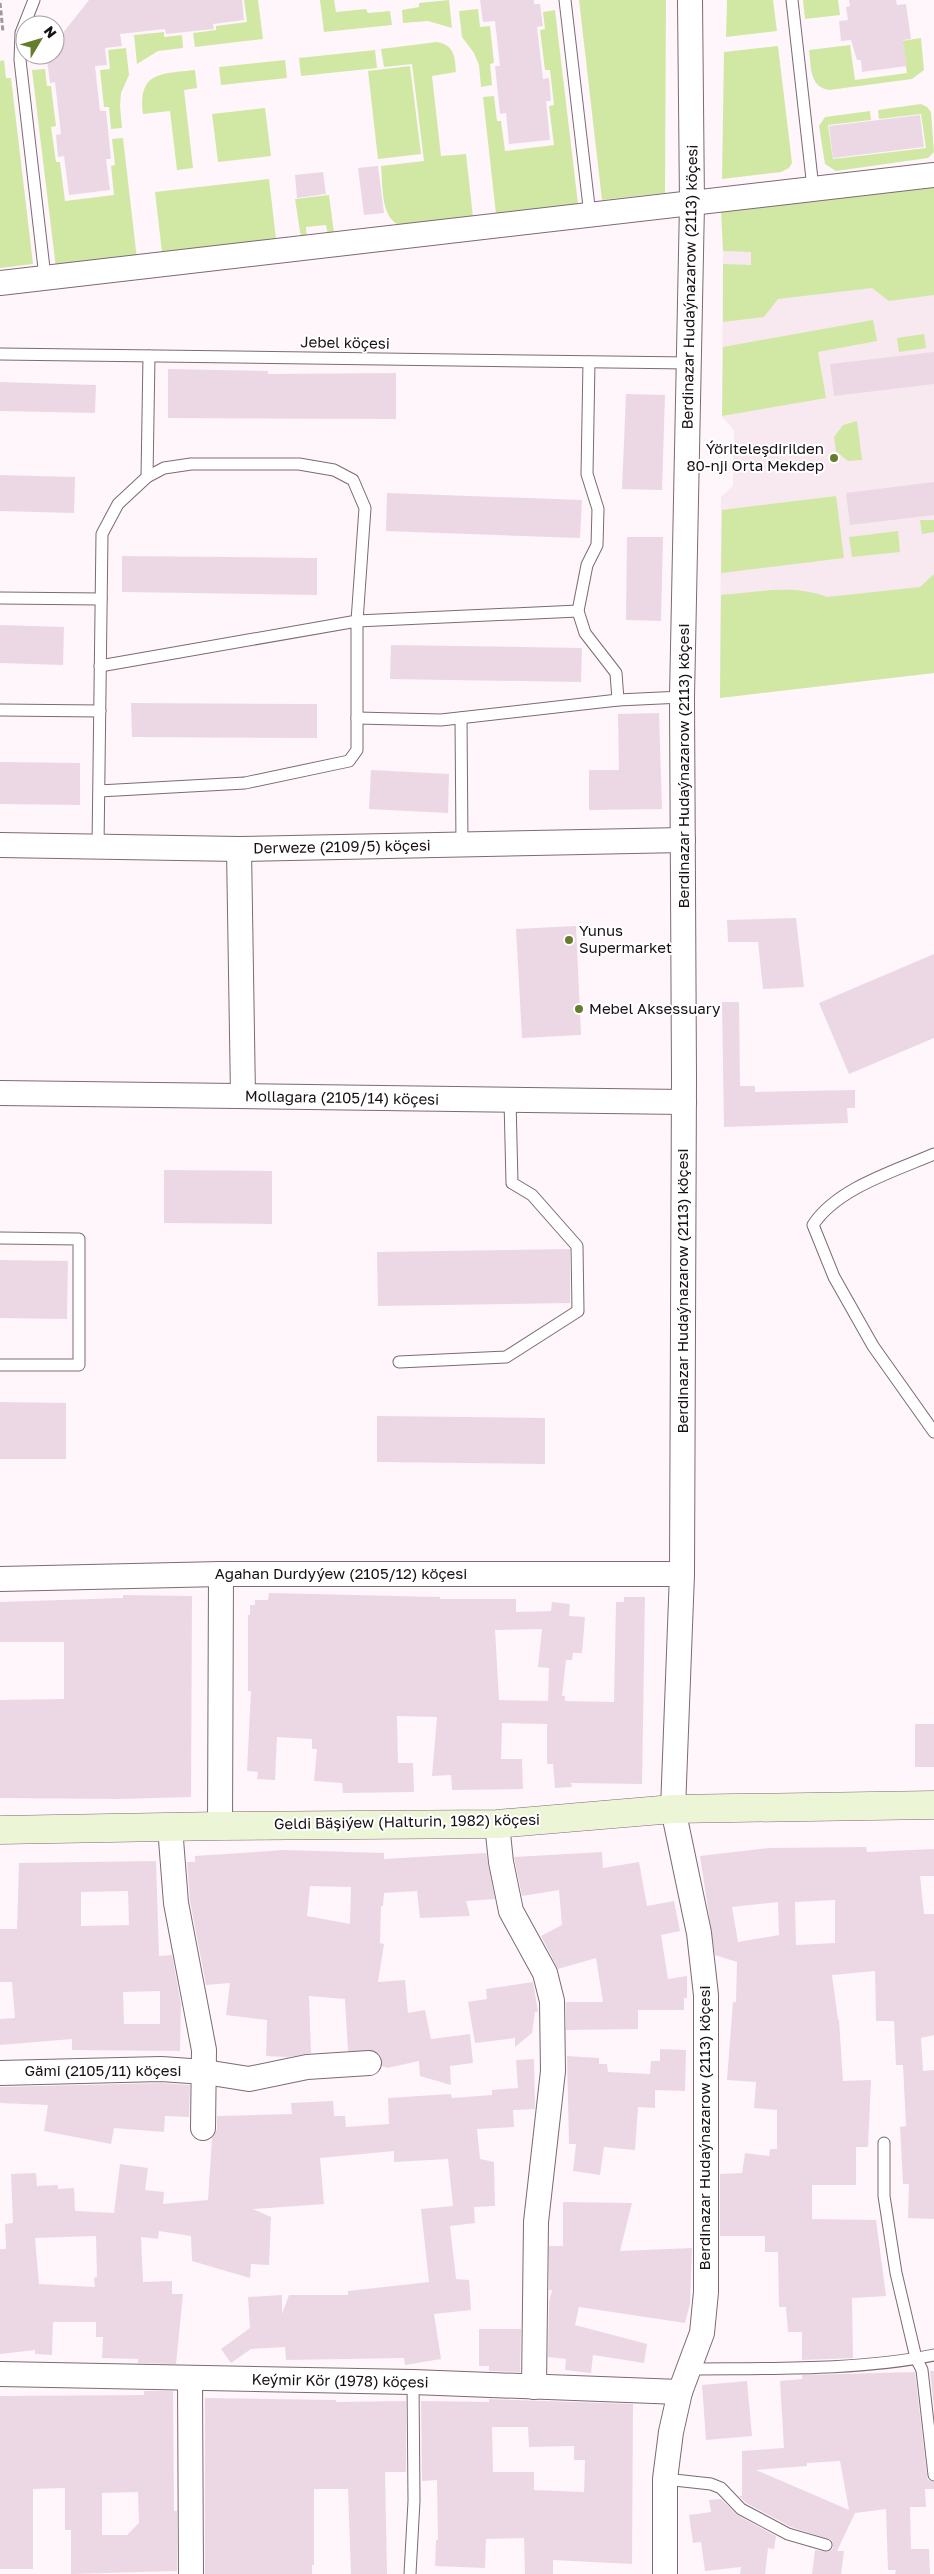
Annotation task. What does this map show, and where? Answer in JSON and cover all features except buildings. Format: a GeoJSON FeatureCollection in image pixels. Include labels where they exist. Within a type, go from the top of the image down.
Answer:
{"type":"FeatureCollection","features":[{"type":"Feature","properties":{"kind":"street","name":"Berdinazar Hudaýnazarow (2113) köçesi"},"geometry":{"type":"LineString","coordinates":[[665,2574],[665,2479],[670,2432],[680,2392],[702,2333],[706,2292],[706,1995],[699,1932],[673,1809],[682,1574],[684,1102],[682,697],[692,204],[690,0]]}},
{"type":"Feature","properties":{"kind":"street"},"geometry":{"type":"LineString","coordinates":[[0,282],[934,175]]}},
{"type":"Feature","properties":{"kind":"street","name":"Derweze (2109/5) köçesi"},"geometry":{"type":"LineString","coordinates":[[0,845],[239,849],[683,840]]}},
{"type":"Feature","properties":{"kind":"street"},"geometry":{"type":"LineString","coordinates":[[239,849],[243,1096]]}},
{"type":"Feature","properties":{"kind":"street","name":"Mollagara (2105/14) köçesi"},"geometry":{"type":"LineString","coordinates":[[0,1093],[684,1102]]}},
{"type":"Feature","properties":{"kind":"street"},"geometry":{"type":"LineString","coordinates":[[220,1826],[221,1574]]}},
{"type":"Feature","properties":{"kind":"street","name":"Agahan Durdyýew (2105/12) köçesi"},"geometry":{"type":"LineString","coordinates":[[0,1579],[221,1574],[682,1574]]}},
{"type":"Feature","properties":{"kind":"street","name":"Geldi Bäşiýew (Halturin, 1982) köçesi"},"geometry":{"type":"LineString","coordinates":[[0,1830],[170,1826],[497,1824],[673,1809],[934,1805]]}},
{"type":"Feature","properties":{"kind":"street"},"geometry":{"type":"LineString","coordinates":[[497,1824],[500,1862],[511,1911],[545,1973],[552,2001],[554,2071],[536,2222],[534,2387]]}},
{"type":"Feature","properties":{"kind":"street"},"geometry":{"type":"LineString","coordinates":[[170,1826],[176,1903],[199,2018],[205,2072],[203,2128]]}},
{"type":"Feature","properties":{"kind":"street","name":"Gämi (2105/11) köçesi"},"geometry":{"type":"LineString","coordinates":[[0,2073],[161,2069],[205,2072],[250,2079],[307,2067],[369,2063]]}},
{"type":"Feature","properties":{"kind":"street","name":"Keýmir Kör (1978) köçesi"},"geometry":{"type":"LineString","coordinates":[[0,2374],[413,2382],[680,2392]]}},
{"type":"Feature","properties":{"kind":"street"},"geometry":{"type":"LineString","coordinates":[[190,2379],[190,2574]]}},
{"type":"Feature","properties":{"kind":"lane"},"geometry":{"type":"LineString","coordinates":[[34,0],[21,33],[20,60],[45,277]]}},
{"type":"Feature","properties":{"kind":"lane"},"geometry":{"type":"LineString","coordinates":[[565,0],[590,215]]}},
{"type":"Feature","properties":{"kind":"lane"},"geometry":{"type":"LineString","coordinates":[[792,0],[813,188]]}},
{"type":"Feature","properties":{"kind":"lane","name":"Jebel köçesi"},"geometry":{"type":"LineString","coordinates":[[0,354],[690,363]]}},
{"type":"Feature","properties":{"kind":"lane"},"geometry":{"type":"LineString","coordinates":[[147,477],[149,356]]}},
{"type":"Feature","properties":{"kind":"lane"},"geometry":{"type":"LineString","coordinates":[[589,362],[587,474],[598,509],[597,544],[587,565],[578,611],[585,633],[616,673],[618,700]]}},
{"type":"Feature","properties":{"kind":"lane"},"geometry":{"type":"LineString","coordinates":[[98,847],[102,534],[118,504],[147,477],[164,468],[192,464],[299,464],[334,470],[353,480],[365,508],[357,621],[358,750],[349,761],[245,783],[99,791]]}},
{"type":"Feature","properties":{"kind":"lane"},"geometry":{"type":"LineString","coordinates":[[0,598],[101,599]]}},
{"type":"Feature","properties":{"kind":"lane"},"geometry":{"type":"LineString","coordinates":[[100,666],[357,621],[578,611]]}},
{"type":"Feature","properties":{"kind":"lane"},"geometry":{"type":"LineString","coordinates":[[357,718],[441,720],[618,700],[682,697]]}},
{"type":"Feature","properties":{"kind":"lane"},"geometry":{"type":"LineString","coordinates":[[0,710],[100,712]]}},
{"type":"Feature","properties":{"kind":"lane"},"geometry":{"type":"LineString","coordinates":[[461,718],[462,844]]}},
{"type":"Feature","properties":{"kind":"lane"},"geometry":{"type":"LineString","coordinates":[[399,1362],[506,1357],[578,1311],[577,1246],[532,1196],[512,1183],[510,1100]]}},
{"type":"Feature","properties":{"kind":"lane"},"geometry":{"type":"LineString","coordinates":[[934,1154],[840,1196],[820,1214],[813,1225],[819,1245],[834,1277],[872,1346],[934,1432]]}},
{"type":"Feature","properties":{"kind":"lane"},"geometry":{"type":"LineString","coordinates":[[0,1238],[79,1239],[79,1365],[0,1364]]}},
{"type":"Feature","properties":{"kind":"lane"},"geometry":{"type":"LineString","coordinates":[[884,2143],[884,2196],[896,2273],[916,2358],[922,2370],[934,2475]]}},
{"type":"Feature","properties":{"kind":"lane"},"geometry":{"type":"LineString","coordinates":[[688,2368],[845,2365],[934,2355]]}},
{"type":"Feature","properties":{"kind":"lane"},"geometry":{"type":"LineString","coordinates":[[410,2574],[414,2501],[413,2382]]}},
{"type":"Feature","properties":{"kind":"lane"},"geometry":{"type":"LineString","coordinates":[[665,2479],[721,2488],[741,2510],[788,2534],[826,2545]]}},
{"type":"Feature","properties":{"kind":"shaded area","name":"Ýöriteleşdirilden 80-nji Orta Mekdep"},"geometry":{"type":"Polygon","coordinates":[[[934,203],[934,673],[720,698],[721,497],[733,486],[734,430],[722,417],[723,227],[934,203]]]}},
{"type":"Feature","properties":{"kind":"green space"},"geometry":{"type":"Polygon","coordinates":[[[244,0],[258,0],[263,39],[195,47],[193,33],[216,30],[216,26],[247,22],[244,0]]]}},
{"type":"Feature","properties":{"kind":"green space"},"geometry":{"type":"Polygon","coordinates":[[[320,0],[334,0],[336,12],[366,9],[368,13],[390,11],[392,25],[324,32],[320,0]]]}},
{"type":"Feature","properties":{"kind":"green space"},"geometry":{"type":"Polygon","coordinates":[[[449,0],[452,28],[428,21],[403,23],[402,10],[419,7],[419,3],[449,0]]]}},
{"type":"Feature","properties":{"kind":"green space"},"geometry":{"type":"Polygon","coordinates":[[[579,0],[666,0],[665,193],[602,200],[579,0]]]}},
{"type":"Feature","properties":{"kind":"green space"},"geometry":{"type":"Polygon","coordinates":[[[727,0],[773,0],[777,31],[726,37],[727,0]]]}},
{"type":"Feature","properties":{"kind":"green space"},"geometry":{"type":"Polygon","coordinates":[[[803,0],[838,0],[840,15],[805,19],[803,0]]]}},
{"type":"Feature","properties":{"kind":"green space"},"geometry":{"type":"Polygon","coordinates":[[[478,9],[480,27],[490,26],[494,63],[490,64],[492,85],[481,87],[479,65],[474,53],[462,37],[459,11],[478,9]]]}},
{"type":"Feature","properties":{"kind":"green space"},"geometry":{"type":"Polygon","coordinates":[[[555,10],[578,204],[496,214],[483,97],[494,96],[497,121],[501,121],[505,151],[554,145],[549,106],[554,105],[550,70],[545,70],[540,30],[545,29],[543,12],[555,10]]]}},
{"type":"Feature","properties":{"kind":"green space"},"geometry":{"type":"Polygon","coordinates":[[[164,32],[164,37],[182,35],[183,48],[158,51],[137,64],[134,35],[164,32]]]}},
{"type":"Feature","properties":{"kind":"green space"},"geometry":{"type":"Polygon","coordinates":[[[921,38],[924,70],[912,79],[829,90],[822,88],[814,80],[809,50],[850,45],[855,80],[907,73],[902,41],[921,38]]]}},
{"type":"Feature","properties":{"kind":"green space"},"geometry":{"type":"Polygon","coordinates":[[[437,42],[451,49],[456,72],[432,76],[441,156],[466,154],[473,217],[399,225],[388,215],[385,207],[381,166],[424,161],[412,64],[384,67],[381,49],[437,42]]]}},
{"type":"Feature","properties":{"kind":"green space"},"geometry":{"type":"Polygon","coordinates":[[[778,46],[792,163],[789,168],[781,172],[722,179],[724,52],[778,46]]]}},
{"type":"Feature","properties":{"kind":"green space"},"geometry":{"type":"Polygon","coordinates":[[[126,48],[129,75],[121,93],[122,128],[111,129],[109,107],[104,107],[100,70],[110,69],[108,50],[126,48]]]}},
{"type":"Feature","properties":{"kind":"green space"},"geometry":{"type":"Polygon","coordinates":[[[375,50],[377,68],[301,76],[299,58],[375,50]]]}},
{"type":"Feature","properties":{"kind":"green space"},"geometry":{"type":"Polygon","coordinates":[[[4,60],[6,78],[11,78],[33,264],[0,268],[0,61],[4,60]]]}},
{"type":"Feature","properties":{"kind":"green space"},"geometry":{"type":"Polygon","coordinates":[[[285,60],[287,78],[221,85],[219,67],[285,60]]]}},
{"type":"Feature","properties":{"kind":"green space"},"geometry":{"type":"Polygon","coordinates":[[[410,66],[421,154],[378,159],[368,71],[410,66]]]}},
{"type":"Feature","properties":{"kind":"green space"},"geometry":{"type":"Polygon","coordinates":[[[45,69],[47,86],[51,86],[56,126],[51,127],[56,162],[60,162],[65,201],[114,195],[111,166],[115,165],[112,139],[123,138],[137,259],[56,268],[32,70],[45,69]]]}},
{"type":"Feature","properties":{"kind":"green space"},"geometry":{"type":"Polygon","coordinates":[[[195,70],[197,88],[184,90],[193,168],[177,170],[170,111],[143,114],[142,100],[148,82],[154,77],[162,74],[195,70]]]}},
{"type":"Feature","properties":{"kind":"green space"},"geometry":{"type":"Polygon","coordinates":[[[921,104],[931,112],[934,152],[928,158],[836,171],[825,164],[819,126],[825,117],[870,111],[871,120],[828,125],[833,159],[926,148],[921,114],[879,119],[878,110],[921,104]]]}},
{"type":"Feature","properties":{"kind":"green space"},"geometry":{"type":"Polygon","coordinates":[[[265,108],[271,156],[218,162],[212,114],[265,108]]]}},
{"type":"Feature","properties":{"kind":"green space"},"geometry":{"type":"Polygon","coordinates":[[[269,179],[276,239],[162,252],[155,192],[269,179]]]}},
{"type":"Feature","properties":{"kind":"green space"},"geometry":{"type":"Polygon","coordinates":[[[934,186],[934,295],[889,301],[872,288],[778,299],[764,317],[723,322],[723,264],[751,265],[751,252],[723,251],[721,211],[934,186]]]}},
{"type":"Feature","properties":{"kind":"green space"},"geometry":{"type":"Polygon","coordinates":[[[329,195],[334,233],[328,236],[326,225],[306,227],[307,238],[301,238],[295,199],[329,195]]]}},
{"type":"Feature","properties":{"kind":"green space"},"geometry":{"type":"Polygon","coordinates":[[[873,320],[877,341],[818,352],[826,398],[722,416],[723,347],[873,320]]]}},
{"type":"Feature","properties":{"kind":"green space"},"geometry":{"type":"Polygon","coordinates":[[[924,334],[926,348],[899,352],[897,338],[924,334]]]}},
{"type":"Feature","properties":{"kind":"green space"},"geometry":{"type":"Polygon","coordinates":[[[857,421],[862,460],[848,461],[836,451],[834,437],[843,425],[857,421]]]}},
{"type":"Feature","properties":{"kind":"green space"},"geometry":{"type":"Polygon","coordinates":[[[836,496],[844,558],[721,573],[722,510],[836,496]]]}},
{"type":"Feature","properties":{"kind":"green space"},"geometry":{"type":"Polygon","coordinates":[[[920,520],[934,520],[934,532],[922,534],[920,520]]]}},
{"type":"Feature","properties":{"kind":"green space"},"geometry":{"type":"Polygon","coordinates":[[[898,531],[900,552],[852,557],[849,537],[898,531]]]}},
{"type":"Feature","properties":{"kind":"green space"},"geometry":{"type":"Polygon","coordinates":[[[934,574],[934,673],[720,698],[721,595],[788,590],[814,593],[827,597],[920,587],[934,574]]]}},
{"type":"Feature","properties":{"kind":"place","name":"Ýöriteleşdirilden 80-nji Orta Mekdep"},"geometry":{"type":"Point","coordinates":[834,458]}},
{"type":"Feature","properties":{"kind":"place","name":"Yunus Supermarket"},"geometry":{"type":"Point","coordinates":[569,940]}},
{"type":"Feature","properties":{"kind":"place","name":"Mebel Aksessuary"},"geometry":{"type":"Point","coordinates":[579,1009]}}]}
